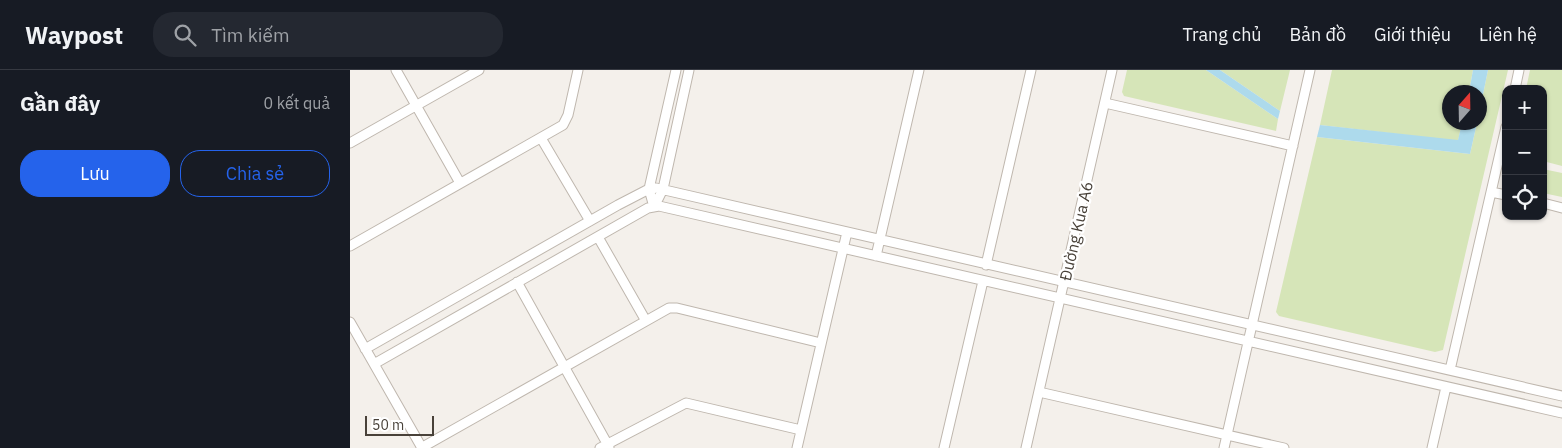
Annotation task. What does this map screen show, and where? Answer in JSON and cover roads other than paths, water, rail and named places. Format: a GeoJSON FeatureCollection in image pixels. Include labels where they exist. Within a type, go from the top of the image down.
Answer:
{"type":"FeatureCollection","features":[{"type":"Feature","properties":{"kind":"street"},"geometry":{"type":"LineString","coordinates":[[396,70],[460,183]]}},
{"type":"Feature","properties":{"kind":"street"},"geometry":{"type":"LineString","coordinates":[[350,143],[479,70]]}},
{"type":"Feature","properties":{"kind":"street"},"geometry":{"type":"LineString","coordinates":[[350,246],[563,125],[566,120],[578,70]]}},
{"type":"Feature","properties":{"kind":"street"},"geometry":{"type":"LineString","coordinates":[[654,207],[650,189],[676,70]]}},
{"type":"Feature","properties":{"kind":"street"},"geometry":{"type":"LineString","coordinates":[[654,207],[663,189],[689,70]]}},
{"type":"Feature","properties":{"kind":"street"},"geometry":{"type":"LineString","coordinates":[[876,256],[919,70]]}},
{"type":"Feature","properties":{"kind":"street"},"geometry":{"type":"LineString","coordinates":[[986,264],[1031,70]]}},
{"type":"Feature","properties":{"kind":"street","name":"Đường Kua A6"},"geometry":{"type":"LineString","coordinates":[[1026,448],[1112,70]]}},
{"type":"Feature","properties":{"kind":"street"},"geometry":{"type":"LineString","coordinates":[[1224,448],[1310,70]]}},
{"type":"Feature","properties":{"kind":"street"},"geometry":{"type":"LineString","coordinates":[[1516,85],[1519,70]]}},
{"type":"Feature","properties":{"kind":"street"},"geometry":{"type":"LineString","coordinates":[[1105,103],[1293,146]]}},
{"type":"Feature","properties":{"kind":"street"},"geometry":{"type":"LineString","coordinates":[[1450,370],[1506,130]]}},
{"type":"Feature","properties":{"kind":"street"},"geometry":{"type":"LineString","coordinates":[[542,138],[590,221]]}},
{"type":"Feature","properties":{"kind":"street"},"geometry":{"type":"LineString","coordinates":[[365,348],[590,221],[650,189],[663,189],[1064,283],[1562,396]]}},
{"type":"Feature","properties":{"kind":"street"},"geometry":{"type":"LineString","coordinates":[[1491,192],[1502,194]]}},
{"type":"Feature","properties":{"kind":"street"},"geometry":{"type":"LineString","coordinates":[[1547,205],[1562,208]]}},
{"type":"Feature","properties":{"kind":"street"},"geometry":{"type":"LineString","coordinates":[[374,364],[598,237],[654,207],[663,206],[1060,299],[1562,413]]}},
{"type":"Feature","properties":{"kind":"street"},"geometry":{"type":"LineString","coordinates":[[797,448],[847,232]]}},
{"type":"Feature","properties":{"kind":"street"},"geometry":{"type":"LineString","coordinates":[[598,237],[646,320]]}},
{"type":"Feature","properties":{"kind":"street"},"geometry":{"type":"LineString","coordinates":[[544,247],[553,262]]}},
{"type":"Feature","properties":{"kind":"street"},"geometry":{"type":"LineString","coordinates":[[944,448],[983,281]]}},
{"type":"Feature","properties":{"kind":"street"},"geometry":{"type":"LineString","coordinates":[[517,282],[606,447],[686,403],[801,430]]}},
{"type":"Feature","properties":{"kind":"street"},"geometry":{"type":"LineString","coordinates":[[463,293],[471,308]]}},
{"type":"Feature","properties":{"kind":"street"},"geometry":{"type":"LineString","coordinates":[[350,322],[421,448],[666,310],[677,308],[821,343]]}},
{"type":"Feature","properties":{"kind":"street"},"geometry":{"type":"LineString","coordinates":[[1432,448],[1446,387]]}},
{"type":"Feature","properties":{"kind":"street"},"geometry":{"type":"LineString","coordinates":[[1039,392],[1284,448]]}},
{"type":"Feature","properties":{"kind":"water"},"geometry":{"type":"Polygon","coordinates":[[[1206,70],[1220,70],[1280,111],[1278,119],[1206,70]]]}},
{"type":"Feature","properties":{"kind":"water"},"geometry":{"type":"Polygon","coordinates":[[[1473,70],[1488,70],[1485,85],[1470,85],[1473,70]]]}},
{"type":"Feature","properties":{"kind":"water"},"geometry":{"type":"Polygon","coordinates":[[[1320,125],[1458,140],[1460,130],[1475,130],[1470,154],[1317,137],[1320,125]]]}}]}
